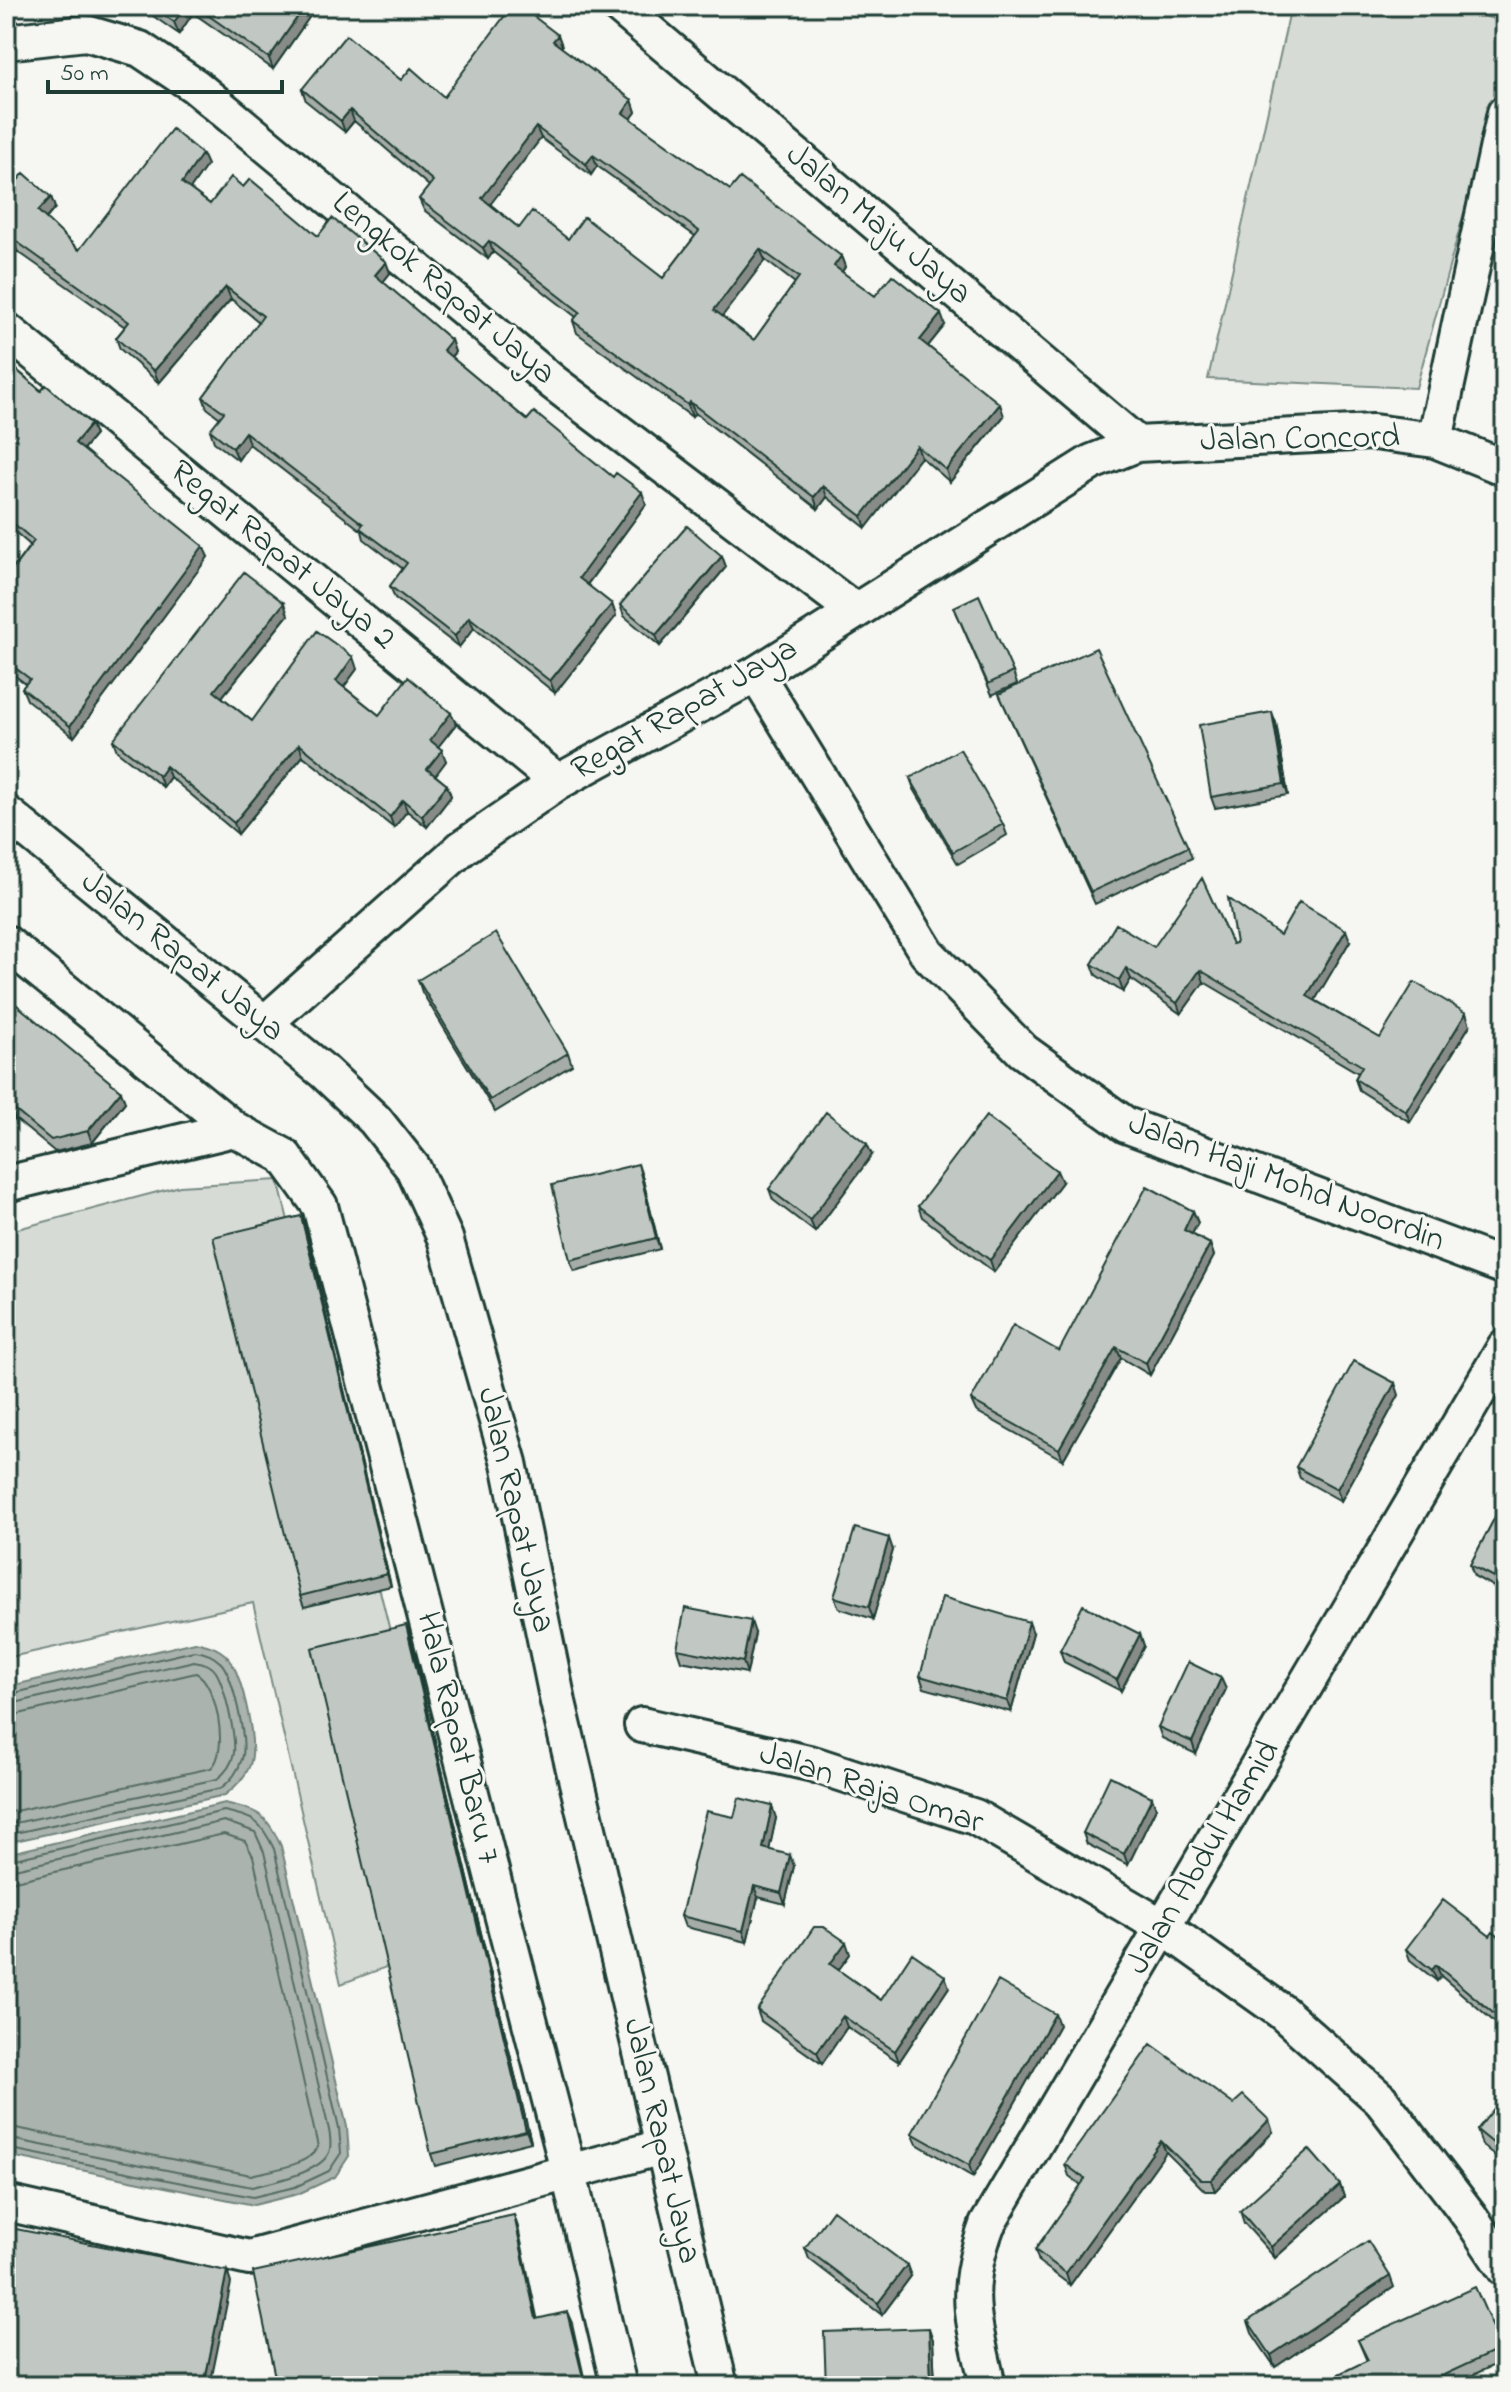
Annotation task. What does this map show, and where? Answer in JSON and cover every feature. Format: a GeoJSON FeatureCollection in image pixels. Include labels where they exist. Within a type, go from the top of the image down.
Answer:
{"type":"FeatureCollection","features":[{"type":"Feature","properties":{"kind":"street","name":"Jalan Maju Jaya"},"geometry":{"type":"LineString","coordinates":[[619,6],[1137,444]]}},
{"type":"Feature","properties":{"kind":"street","name":"Lengkok Rapat Jaya"},"geometry":{"type":"LineString","coordinates":[[6,42],[86,33],[140,49],[184,78],[284,156],[554,383],[855,611]]}},
{"type":"Feature","properties":{"kind":"street"},"geometry":{"type":"LineString","coordinates":[[1435,440],[1499,169],[1505,113]]}},
{"type":"Feature","properties":{"kind":"street","name":"Regat Rapat Jaya 2"},"geometry":{"type":"LineString","coordinates":[[6,330],[558,782]]}},
{"type":"Feature","properties":{"kind":"street","name":"Jalan Concord"},"geometry":{"type":"LineString","coordinates":[[1137,444],[1373,432],[1435,440],[1505,468]]}},
{"type":"Feature","properties":{"kind":"street","name":"Regat Rapat Jaya"},"geometry":{"type":"LineString","coordinates":[[265,1023],[462,848],[558,782],[756,674],[1092,462],[1137,444]]}},
{"type":"Feature","properties":{"kind":"street","name":"Jalan Haji Mohd Noordin"},"geometry":{"type":"LineString","coordinates":[[756,674],[927,953],[1023,1051],[1126,1125],[1505,1267]]}},
{"type":"Feature","properties":{"kind":"street","name":"Jalan Rapat Jaya"},"geometry":{"type":"LineString","coordinates":[[6,813],[265,1023],[375,1120],[413,1168],[445,1238],[509,1463],[558,1702],[720,2386]]}},
{"type":"Feature","properties":{"kind":"street"},"geometry":{"type":"LineString","coordinates":[[6,943],[234,1129]]}},
{"type":"Feature","properties":{"kind":"street"},"geometry":{"type":"LineString","coordinates":[[6,1184],[234,1129]]}},
{"type":"Feature","properties":{"kind":"street","name":"Hala Rapat Baru 7"},"geometry":{"type":"LineString","coordinates":[[234,1129],[284,1156],[320,1206],[569,2174],[619,2386]]}},
{"type":"Feature","properties":{"kind":"street","name":"Jalan Abdul Hamid"},"geometry":{"type":"LineString","coordinates":[[988,2386],[970,2302],[973,2264],[987,2225],[1505,1347]]}},
{"type":"Feature","properties":{"kind":"street","name":"Jalan Raja Omar"},"geometry":{"type":"LineString","coordinates":[[642,1725],[813,1764],[975,1817],[1163,1927],[1282,2012],[1381,2100],[1471,2218],[1505,2269]]}},
{"type":"Feature","properties":{"kind":"street"},"geometry":{"type":"LineString","coordinates":[[6,2203],[249,2258],[662,2147]]}},
{"type":"Feature","properties":{"kind":"shaded area"},"geometry":{"type":"Polygon","coordinates":[[[1291,6],[1448,6],[1505,22],[1505,63],[1416,388],[1208,379],[1291,6]]]}},
{"type":"Feature","properties":{"kind":"shaded area"},"geometry":{"type":"Polygon","coordinates":[[[278,1180],[466,1937],[341,1984],[253,1603],[6,1658],[6,1232],[180,1186],[278,1180]]]}},
{"type":"Feature","properties":{"kind":"water"},"geometry":{"type":"Polygon","coordinates":[[[195,1642],[225,1654],[232,1663],[244,1695],[252,1755],[249,1767],[239,1782],[225,1795],[6,1843],[6,1687],[195,1642]]]}},
{"type":"Feature","properties":{"kind":"water"},"geometry":{"type":"Polygon","coordinates":[[[225,1803],[254,1812],[266,1820],[281,1846],[347,2127],[349,2156],[335,2177],[298,2194],[254,2205],[6,2155],[6,1854],[225,1803]]]}},
{"type":"Feature","properties":{"kind":"building"},"geometry":{"type":"Polygon","coordinates":[[[151,6],[186,6],[174,22],[151,6]]]}},
{"type":"Feature","properties":{"kind":"building"},"geometry":{"type":"Polygon","coordinates":[[[195,6],[305,6],[269,58],[195,6]]]}},
{"type":"Feature","properties":{"kind":"building"},"geometry":{"type":"Polygon","coordinates":[[[512,6],[520,6],[558,35],[553,41],[632,100],[623,113],[730,190],[740,178],[841,256],[834,266],[875,296],[892,275],[941,314],[920,340],[1000,404],[946,470],[917,446],[862,516],[823,486],[814,497],[690,402],[688,405],[573,321],[580,312],[489,241],[483,248],[419,199],[433,181],[350,110],[341,121],[302,89],[346,35],[401,80],[411,68],[444,97],[512,6]],[[536,127],[482,198],[519,228],[532,211],[568,239],[584,217],[663,278],[699,231],[593,155],[586,164],[536,127]],[[760,249],[714,310],[754,340],[799,277],[760,249]]]}},
{"type":"Feature","properties":{"kind":"building"},"geometry":{"type":"Polygon","coordinates":[[[172,129],[202,154],[182,183],[210,204],[231,177],[243,187],[250,179],[318,236],[332,218],[386,262],[375,275],[451,340],[443,350],[527,420],[534,412],[613,477],[616,473],[642,492],[579,578],[612,604],[550,681],[469,617],[455,636],[390,586],[407,563],[360,528],[363,524],[245,432],[233,448],[210,430],[224,412],[203,397],[263,316],[226,287],[154,371],[116,338],[129,322],[13,239],[6,247],[6,194],[24,173],[51,197],[38,211],[79,250],[172,129]]]}},
{"type":"Feature","properties":{"kind":"building"},"geometry":{"type":"Polygon","coordinates":[[[6,361],[41,391],[46,385],[91,424],[75,443],[203,546],[70,726],[22,688],[30,679],[6,661],[6,578],[34,541],[6,517],[6,361]]]}},
{"type":"Feature","properties":{"kind":"building"},"geometry":{"type":"Polygon","coordinates":[[[687,526],[722,556],[656,635],[620,605],[687,526]]]}},
{"type":"Feature","properties":{"kind":"building"},"geometry":{"type":"Polygon","coordinates":[[[244,572],[284,603],[214,691],[252,721],[317,631],[353,657],[336,681],[379,715],[408,677],[451,713],[430,740],[442,750],[427,769],[447,785],[422,816],[403,800],[390,817],[299,744],[234,823],[166,766],[159,776],[113,740],[244,572]]]}},
{"type":"Feature","properties":{"kind":"building"},"geometry":{"type":"Polygon","coordinates":[[[979,595],[1013,672],[988,684],[954,607],[979,595]]]}},
{"type":"Feature","properties":{"kind":"building"},"geometry":{"type":"Polygon","coordinates":[[[1096,648],[1188,847],[1091,892],[999,694],[1096,648]]]}},
{"type":"Feature","properties":{"kind":"building"},"geometry":{"type":"Polygon","coordinates":[[[1272,712],[1284,784],[1211,797],[1199,725],[1272,712]]]}},
{"type":"Feature","properties":{"kind":"building"},"geometry":{"type":"Polygon","coordinates":[[[960,749],[1003,824],[953,852],[910,778],[960,749]]]}},
{"type":"Feature","properties":{"kind":"building"},"geometry":{"type":"Polygon","coordinates":[[[1202,878],[1232,944],[1236,943],[1228,898],[1280,935],[1299,902],[1346,930],[1307,996],[1380,1038],[1414,982],[1466,1013],[1406,1111],[1355,1079],[1362,1066],[1200,970],[1177,1003],[1126,968],[1119,980],[1092,964],[1116,924],[1154,947],[1202,878]]]}},
{"type":"Feature","properties":{"kind":"building"},"geometry":{"type":"Polygon","coordinates":[[[496,933],[568,1053],[490,1100],[418,980],[496,933]]]}},
{"type":"Feature","properties":{"kind":"building"},"geometry":{"type":"Polygon","coordinates":[[[6,996],[121,1091],[88,1131],[51,1140],[11,1107],[6,1113],[6,996]]]}},
{"type":"Feature","properties":{"kind":"building"},"geometry":{"type":"Polygon","coordinates":[[[826,1112],[867,1144],[810,1220],[769,1189],[826,1112]]]}},
{"type":"Feature","properties":{"kind":"building"},"geometry":{"type":"Polygon","coordinates":[[[986,1116],[1057,1171],[990,1260],[918,1206],[986,1116]]]}},
{"type":"Feature","properties":{"kind":"building"},"geometry":{"type":"Polygon","coordinates":[[[638,1164],[656,1238],[570,1260],[552,1185],[638,1164]]]}},
{"type":"Feature","properties":{"kind":"building"},"geometry":{"type":"Polygon","coordinates":[[[1147,1186],[1193,1211],[1184,1230],[1210,1244],[1146,1363],[1116,1347],[1059,1449],[971,1400],[1013,1325],[1059,1351],[1147,1186]]]}},
{"type":"Feature","properties":{"kind":"building"},"geometry":{"type":"Polygon","coordinates":[[[301,1216],[387,1574],[300,1596],[213,1237],[301,1216]]]}},
{"type":"Feature","properties":{"kind":"building"},"geometry":{"type":"Polygon","coordinates":[[[1354,1361],[1395,1383],[1337,1489],[1296,1467],[1354,1361]]]}},
{"type":"Feature","properties":{"kind":"building"},"geometry":{"type":"Polygon","coordinates":[[[1505,1498],[1505,1583],[1470,1565],[1505,1498]]]}},
{"type":"Feature","properties":{"kind":"building"},"geometry":{"type":"Polygon","coordinates":[[[855,1528],[889,1538],[869,1607],[834,1597],[855,1528]]]}},
{"type":"Feature","properties":{"kind":"building"},"geometry":{"type":"Polygon","coordinates":[[[942,1597],[1029,1622],[1007,1701],[920,1676],[942,1597]]]}},
{"type":"Feature","properties":{"kind":"building"},"geometry":{"type":"Polygon","coordinates":[[[1083,1605],[1140,1634],[1117,1680],[1060,1650],[1083,1605]]]}},
{"type":"Feature","properties":{"kind":"building"},"geometry":{"type":"Polygon","coordinates":[[[685,1608],[751,1621],[743,1662],[677,1649],[685,1608]]]}},
{"type":"Feature","properties":{"kind":"building"},"geometry":{"type":"Polygon","coordinates":[[[406,1625],[526,2131],[431,2154],[312,1648],[406,1625]]]}},
{"type":"Feature","properties":{"kind":"building"},"geometry":{"type":"Polygon","coordinates":[[[1188,1662],[1221,1678],[1192,1742],[1158,1727],[1188,1662]]]}},
{"type":"Feature","properties":{"kind":"building"},"geometry":{"type":"Polygon","coordinates":[[[1110,1776],[1152,1797],[1124,1854],[1083,1833],[1110,1776]]]}},
{"type":"Feature","properties":{"kind":"building"},"geometry":{"type":"Polygon","coordinates":[[[739,1798],[772,1806],[763,1848],[790,1855],[781,1893],[754,1886],[743,1931],[681,1916],[706,1811],[734,1817],[739,1798]]]}},
{"type":"Feature","properties":{"kind":"building"},"geometry":{"type":"Polygon","coordinates":[[[1443,1900],[1490,1936],[1493,1932],[1505,1942],[1505,2023],[1436,1965],[1432,1970],[1406,1949],[1443,1900]]]}},
{"type":"Feature","properties":{"kind":"building"},"geometry":{"type":"Polygon","coordinates":[[[814,1927],[824,1927],[846,1942],[830,1964],[881,2000],[912,1953],[945,1976],[895,2051],[843,2016],[817,2052],[757,2010],[814,1927]]]}},
{"type":"Feature","properties":{"kind":"building"},"geometry":{"type":"Polygon","coordinates":[[[998,1981],[1055,2014],[969,2165],[912,2133],[998,1981]]]}},
{"type":"Feature","properties":{"kind":"building"},"geometry":{"type":"Polygon","coordinates":[[[1151,2044],[1233,2104],[1243,2095],[1269,2120],[1211,2180],[1201,2180],[1161,2141],[1066,2273],[1035,2250],[1085,2179],[1065,2164],[1151,2044]]]}},
{"type":"Feature","properties":{"kind":"building"},"geometry":{"type":"Polygon","coordinates":[[[1505,2095],[1505,2153],[1477,2130],[1505,2095]]]}},
{"type":"Feature","properties":{"kind":"building"},"geometry":{"type":"Polygon","coordinates":[[[1309,2149],[1340,2185],[1271,2247],[1240,2211],[1309,2149]]]}},
{"type":"Feature","properties":{"kind":"building"},"geometry":{"type":"Polygon","coordinates":[[[833,2210],[907,2265],[878,2303],[805,2248],[833,2210]]]}},
{"type":"Feature","properties":{"kind":"building"},"geometry":{"type":"Polygon","coordinates":[[[514,2215],[536,2319],[567,2312],[585,2386],[259,2386],[276,2382],[253,2272],[514,2215]]]}},
{"type":"Feature","properties":{"kind":"building"},"geometry":{"type":"Polygon","coordinates":[[[6,2227],[227,2271],[204,2385],[210,2386],[6,2386],[6,2227]]]}},
{"type":"Feature","properties":{"kind":"building"},"geometry":{"type":"Polygon","coordinates":[[[1368,2241],[1390,2276],[1271,2355],[1248,2321],[1368,2241]]]}},
{"type":"Feature","properties":{"kind":"building"},"geometry":{"type":"Polygon","coordinates":[[[1475,2287],[1502,2348],[1420,2386],[1345,2386],[1339,2374],[1368,2360],[1358,2340],[1475,2287]]]}},
{"type":"Feature","properties":{"kind":"building"},"geometry":{"type":"Polygon","coordinates":[[[929,2328],[931,2384],[826,2386],[824,2332],[929,2328]]]}}]}
